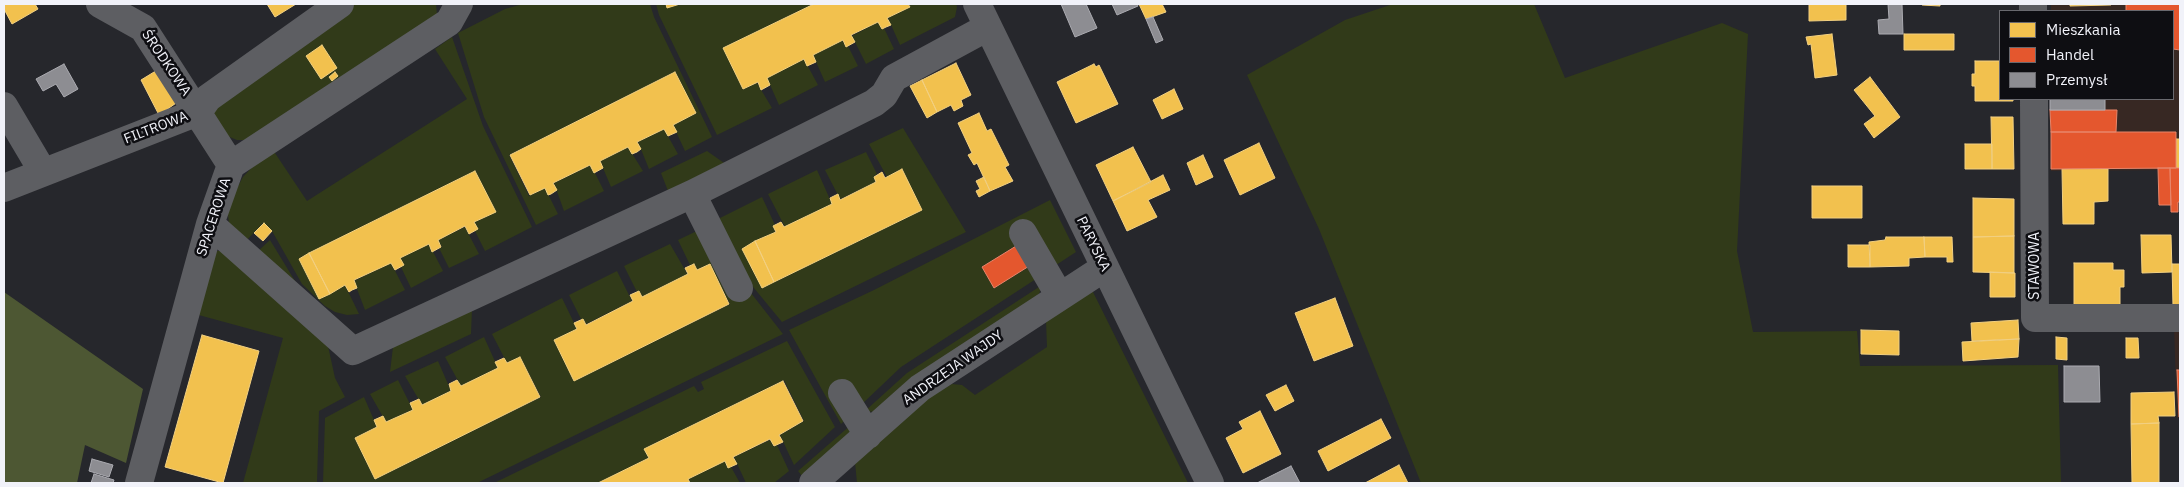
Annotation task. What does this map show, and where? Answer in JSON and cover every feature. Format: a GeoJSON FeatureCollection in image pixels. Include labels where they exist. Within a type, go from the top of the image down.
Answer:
{"type":"FeatureCollection","features":[{"type":"Feature","properties":{"kind":"street","name":"ŚRODKOWA"},"geometry":{"type":"LineString","coordinates":[[100,4],[143,28],[231,165]]}},
{"type":"Feature","properties":{"kind":"street","name":"FILTROWA"},"geometry":{"type":"LineString","coordinates":[[4,188],[198,112],[208,98],[340,4]]}},
{"type":"Feature","properties":{"kind":"street","name":"SPACEROWA"},"geometry":{"type":"LineString","coordinates":[[139,483],[210,224],[231,165],[450,22],[459,4]]}},
{"type":"Feature","properties":{"kind":"street"},"geometry":{"type":"LineString","coordinates":[[210,224],[353,351],[692,194],[874,104],[884,95],[894,78],[982,15]]}},
{"type":"Feature","properties":{"kind":"street","name":"PARYSKA"},"geometry":{"type":"LineString","coordinates":[[982,15],[1210,483]]}},
{"type":"Feature","properties":{"kind":"street","name":"STAWOWA"},"geometry":{"type":"LineString","coordinates":[[2034,100],[2036,318],[2180,318]]}},
{"type":"Feature","properties":{"kind":"street"},"geometry":{"type":"LineString","coordinates":[[4,106],[43,172]]}},
{"type":"Feature","properties":{"kind":"street"},"geometry":{"type":"LineString","coordinates":[[692,194],[739,288]]}},
{"type":"Feature","properties":{"kind":"street"},"geometry":{"type":"LineString","coordinates":[[1023,233],[1059,295]]}},
{"type":"Feature","properties":{"kind":"street","name":"ANDRZEJA WAJDY"},"geometry":{"type":"LineString","coordinates":[[813,483],[920,388],[1059,295],[1104,268]]}},
{"type":"Feature","properties":{"kind":"street"},"geometry":{"type":"LineString","coordinates":[[842,393],[868,434]]}},
{"type":"Feature","properties":{"kind":"shaded area"},"geometry":{"type":"Polygon","coordinates":[[[2051,4],[2180,4],[2180,170],[2051,171],[2051,100],[2174,100],[2174,10],[2051,10],[2051,4]]]}},
{"type":"Feature","properties":{"kind":"shaded area"},"geometry":{"type":"Polygon","coordinates":[[[2174,327],[2180,327],[2180,418],[2177,418],[2174,327]]]}},
{"type":"Feature","properties":{"kind":"green space"},"geometry":{"type":"Polygon","coordinates":[[[356,4],[436,4],[437,15],[247,140],[237,140],[220,133],[212,118],[214,104],[356,4]]]}},
{"type":"Feature","properties":{"kind":"green space"},"geometry":{"type":"Polygon","coordinates":[[[523,4],[650,4],[654,17],[712,137],[685,151],[673,125],[696,113],[675,72],[509,155],[529,196],[545,188],[558,214],[536,225],[484,117],[458,33],[505,9],[523,4]]]}},
{"type":"Feature","properties":{"kind":"green space"},"geometry":{"type":"Polygon","coordinates":[[[656,4],[813,4],[724,48],[743,89],[757,83],[772,108],[717,135],[659,15],[656,4]]]}},
{"type":"Feature","properties":{"kind":"green space"},"geometry":{"type":"Polygon","coordinates":[[[909,4],[956,4],[957,7],[955,17],[900,45],[888,18],[910,7],[909,4]]]}},
{"type":"Feature","properties":{"kind":"green space"},"geometry":{"type":"Polygon","coordinates":[[[1393,4],[1534,4],[1565,78],[1722,23],[1748,34],[1737,251],[1753,332],[1857,331],[1860,366],[2058,365],[2061,483],[1421,483],[1319,229],[1247,75],[1345,20],[1393,4]]]}},
{"type":"Feature","properties":{"kind":"green space"},"geometry":{"type":"Polygon","coordinates":[[[878,22],[882,29],[884,28],[894,49],[866,64],[852,36],[878,22]]]}},
{"type":"Feature","properties":{"kind":"green space"},"geometry":{"type":"Polygon","coordinates":[[[452,37],[483,126],[532,227],[485,251],[475,231],[478,229],[474,222],[496,212],[475,171],[309,253],[329,294],[345,285],[359,314],[347,315],[335,312],[325,306],[302,284],[272,231],[263,223],[245,242],[229,223],[227,207],[243,177],[271,147],[307,201],[467,99],[435,49],[452,37]]]}},
{"type":"Feature","properties":{"kind":"green space"},"geometry":{"type":"Polygon","coordinates":[[[842,40],[846,47],[848,46],[858,66],[825,82],[813,55],[842,40]]]}},
{"type":"Feature","properties":{"kind":"green space"},"geometry":{"type":"Polygon","coordinates":[[[804,59],[818,85],[779,105],[767,78],[804,59]]]}},
{"type":"Feature","properties":{"kind":"green space"},"geometry":{"type":"Polygon","coordinates":[[[903,128],[966,232],[782,322],[749,282],[714,221],[762,197],[775,225],[773,226],[776,232],[754,242],[774,282],[922,210],[902,169],[887,177],[869,144],[903,128]]]}},
{"type":"Feature","properties":{"kind":"green space"},"geometry":{"type":"Polygon","coordinates":[[[664,129],[678,154],[649,169],[638,142],[664,129]]]}},
{"type":"Feature","properties":{"kind":"green space"},"geometry":{"type":"Polygon","coordinates":[[[628,147],[643,171],[611,187],[600,161],[628,147]]]}},
{"type":"Feature","properties":{"kind":"green space"},"geometry":{"type":"Polygon","coordinates":[[[707,151],[727,165],[670,196],[661,173],[707,151]]]}},
{"type":"Feature","properties":{"kind":"green space"},"geometry":{"type":"Polygon","coordinates":[[[866,152],[877,174],[874,176],[876,182],[840,199],[825,170],[866,152]]]}},
{"type":"Feature","properties":{"kind":"green space"},"geometry":{"type":"Polygon","coordinates":[[[591,165],[604,191],[564,211],[554,183],[591,165]]]}},
{"type":"Feature","properties":{"kind":"green space"},"geometry":{"type":"Polygon","coordinates":[[[817,170],[832,204],[785,227],[768,194],[817,170]]]}},
{"type":"Feature","properties":{"kind":"green space"},"geometry":{"type":"Polygon","coordinates":[[[1050,200],[1076,252],[1050,269],[1021,242],[982,267],[994,288],[1032,265],[1039,277],[901,367],[841,424],[789,330],[874,290],[1050,200]]]}},
{"type":"Feature","properties":{"kind":"green space"},"geometry":{"type":"Polygon","coordinates":[[[465,227],[479,254],[449,268],[439,248],[442,247],[438,240],[465,227]]]}},
{"type":"Feature","properties":{"kind":"green space"},"geometry":{"type":"Polygon","coordinates":[[[701,229],[783,334],[477,483],[323,483],[325,418],[364,397],[377,427],[355,438],[375,479],[541,397],[520,357],[507,363],[492,334],[562,298],[577,329],[554,340],[574,381],[730,304],[710,264],[697,270],[694,264],[690,265],[678,240],[701,229]]]}},
{"type":"Feature","properties":{"kind":"green space"},"geometry":{"type":"Polygon","coordinates":[[[270,240],[306,299],[257,252],[270,240]]]}},
{"type":"Feature","properties":{"kind":"green space"},"geometry":{"type":"Polygon","coordinates":[[[429,244],[443,271],[411,288],[401,267],[404,265],[400,258],[429,244]]]}},
{"type":"Feature","properties":{"kind":"green space"},"geometry":{"type":"Polygon","coordinates":[[[670,244],[688,275],[642,297],[639,291],[637,292],[624,266],[670,244]]]}},
{"type":"Feature","properties":{"kind":"green space"},"geometry":{"type":"Polygon","coordinates":[[[216,251],[232,251],[328,346],[335,378],[345,397],[319,411],[317,483],[243,483],[283,338],[195,314],[216,251]]]}},
{"type":"Feature","properties":{"kind":"green space"},"geometry":{"type":"Polygon","coordinates":[[[391,263],[405,290],[365,310],[354,281],[391,263]]]}},
{"type":"Feature","properties":{"kind":"green space"},"geometry":{"type":"Polygon","coordinates":[[[617,271],[632,301],[586,324],[581,319],[569,295],[617,271]]]}},
{"type":"Feature","properties":{"kind":"green space"},"geometry":{"type":"Polygon","coordinates":[[[1042,285],[1039,294],[875,412],[865,411],[907,373],[1042,285]]]}},
{"type":"Feature","properties":{"kind":"green space"},"geometry":{"type":"Polygon","coordinates":[[[1092,290],[1188,483],[857,483],[855,462],[928,398],[952,384],[962,385],[975,395],[1047,347],[1046,321],[1092,290]]]}},
{"type":"Feature","properties":{"kind":"green space"},"geometry":{"type":"Polygon","coordinates":[[[4,292],[143,389],[126,463],[85,445],[77,483],[4,483],[4,292]]]}},
{"type":"Feature","properties":{"kind":"green space"},"geometry":{"type":"Polygon","coordinates":[[[472,308],[471,334],[390,372],[393,347],[472,308]]]}},
{"type":"Feature","properties":{"kind":"green space"},"geometry":{"type":"Polygon","coordinates":[[[484,337],[498,368],[461,386],[445,357],[484,337]]]}},
{"type":"Feature","properties":{"kind":"green space"},"geometry":{"type":"Polygon","coordinates":[[[787,341],[835,427],[794,465],[780,435],[804,421],[784,380],[645,449],[649,458],[598,483],[494,483],[694,386],[698,392],[704,389],[701,382],[787,341]]]}},
{"type":"Feature","properties":{"kind":"green space"},"geometry":{"type":"Polygon","coordinates":[[[438,361],[451,391],[422,405],[405,376],[438,361]]]}},
{"type":"Feature","properties":{"kind":"green space"},"geometry":{"type":"Polygon","coordinates":[[[398,380],[413,410],[386,422],[370,394],[398,380]]]}},
{"type":"Feature","properties":{"kind":"green space"},"geometry":{"type":"Polygon","coordinates":[[[852,424],[850,434],[802,476],[798,471],[852,424]]]}},
{"type":"Feature","properties":{"kind":"green space"},"geometry":{"type":"Polygon","coordinates":[[[770,440],[774,447],[777,445],[789,471],[774,483],[746,483],[734,457],[770,440]]]}},
{"type":"Feature","properties":{"kind":"green space"},"geometry":{"type":"Polygon","coordinates":[[[725,461],[728,468],[731,467],[740,483],[690,483],[688,479],[725,461]]]}},
{"type":"Feature","properties":{"kind":"building: Mieszkania"},"geometry":{"type":"Polygon","coordinates":[[[4,4],[35,4],[38,9],[12,24],[4,9],[4,4]]]}},
{"type":"Feature","properties":{"kind":"building: Mieszkania"},"geometry":{"type":"Polygon","coordinates":[[[267,4],[296,4],[275,17],[267,4]]]}},
{"type":"Feature","properties":{"kind":"building: Mieszkania"},"geometry":{"type":"Polygon","coordinates":[[[666,4],[680,4],[667,8],[666,4]]]}},
{"type":"Feature","properties":{"kind":"building: Mieszkania"},"geometry":{"type":"Polygon","coordinates":[[[814,4],[908,4],[910,7],[887,18],[891,25],[882,29],[878,22],[851,35],[855,42],[846,47],[843,40],[813,55],[816,62],[807,66],[804,59],[767,78],[770,85],[761,90],[758,82],[743,89],[723,48],[814,4]]]}},
{"type":"Feature","properties":{"kind":"building: Mieszkania"},"geometry":{"type":"Polygon","coordinates":[[[1139,4],[1162,4],[1166,12],[1146,19],[1139,4]]]}},
{"type":"Feature","properties":{"kind":"building: Mieszkania"},"geometry":{"type":"Polygon","coordinates":[[[1809,4],[1846,4],[1846,20],[1809,21],[1809,4]]]}},
{"type":"Feature","properties":{"kind":"building: Mieszkania"},"geometry":{"type":"Polygon","coordinates":[[[1940,4],[1940,6],[1922,5],[1940,4]]]}},
{"type":"Feature","properties":{"kind":"building: Mieszkania"},"geometry":{"type":"Polygon","coordinates":[[[2070,4],[2111,4],[2111,5],[2070,6],[2070,4]]]}},
{"type":"Feature","properties":{"kind":"building: Mieszkania"},"geometry":{"type":"Polygon","coordinates":[[[1832,34],[1837,75],[1815,78],[1811,44],[1808,45],[1806,37],[1832,34]]]}},
{"type":"Feature","properties":{"kind":"building: Mieszkania"},"geometry":{"type":"Polygon","coordinates":[[[1904,34],[1954,34],[1954,50],[1904,50],[1904,34]]]}},
{"type":"Feature","properties":{"kind":"building: Mieszkania"},"geometry":{"type":"Polygon","coordinates":[[[322,45],[337,68],[321,79],[306,56],[322,45]]]}},
{"type":"Feature","properties":{"kind":"building: Mieszkania"},"geometry":{"type":"Polygon","coordinates":[[[1975,61],[1999,61],[1999,100],[2013,101],[1975,101],[1975,86],[1972,86],[1972,74],[1975,74],[1975,61]]]}},
{"type":"Feature","properties":{"kind":"building: Mieszkania"},"geometry":{"type":"Polygon","coordinates":[[[956,63],[971,95],[961,100],[963,106],[954,111],[951,105],[937,112],[922,80],[956,63]]]}},
{"type":"Feature","properties":{"kind":"building: Mieszkania"},"geometry":{"type":"Polygon","coordinates":[[[1094,64],[1096,67],[1099,65],[1118,104],[1076,123],[1057,82],[1094,64]]]}},
{"type":"Feature","properties":{"kind":"building: Mieszkania"},"geometry":{"type":"Polygon","coordinates":[[[159,69],[179,101],[159,115],[141,80],[159,69]]]}},
{"type":"Feature","properties":{"kind":"building: Mieszkania"},"geometry":{"type":"Polygon","coordinates":[[[335,72],[338,76],[332,81],[329,77],[335,72]]]}},
{"type":"Feature","properties":{"kind":"building: Mieszkania"},"geometry":{"type":"Polygon","coordinates":[[[675,72],[696,113],[673,125],[677,132],[668,136],[664,129],[637,142],[641,149],[637,152],[632,154],[628,147],[600,161],[603,168],[594,173],[590,165],[553,183],[557,190],[551,194],[548,195],[545,188],[530,195],[510,155],[675,72]]]}},
{"type":"Feature","properties":{"kind":"building: Mieszkania"},"geometry":{"type":"Polygon","coordinates":[[[1870,77],[1900,117],[1874,138],[1864,124],[1875,116],[1854,90],[1870,77]]]}},
{"type":"Feature","properties":{"kind":"building: Mieszkania"},"geometry":{"type":"Polygon","coordinates":[[[922,80],[937,112],[927,118],[910,86],[922,80]]]}},
{"type":"Feature","properties":{"kind":"building: Mieszkania"},"geometry":{"type":"Polygon","coordinates":[[[1174,89],[1183,109],[1162,119],[1153,100],[1174,89]]]}},
{"type":"Feature","properties":{"kind":"building: Mieszkania"},"geometry":{"type":"Polygon","coordinates":[[[979,113],[987,131],[991,129],[1009,165],[1005,167],[1013,181],[990,191],[977,163],[974,165],[968,155],[972,153],[958,123],[979,113]]]}},
{"type":"Feature","properties":{"kind":"building: Mieszkania"},"geometry":{"type":"Polygon","coordinates":[[[1991,117],[2013,117],[2014,169],[1992,169],[1991,117]]]}},
{"type":"Feature","properties":{"kind":"building: Mieszkania"},"geometry":{"type":"Polygon","coordinates":[[[2176,139],[2180,139],[2180,168],[2176,168],[2176,139]]]}},
{"type":"Feature","properties":{"kind":"building: Mieszkania"},"geometry":{"type":"Polygon","coordinates":[[[1259,143],[1275,178],[1240,195],[1224,160],[1259,143]]]}},
{"type":"Feature","properties":{"kind":"building: Mieszkania"},"geometry":{"type":"Polygon","coordinates":[[[1965,144],[1992,144],[1992,169],[1965,169],[1965,144]]]}},
{"type":"Feature","properties":{"kind":"building: Mieszkania"},"geometry":{"type":"Polygon","coordinates":[[[1133,147],[1151,182],[1113,201],[1096,165],[1133,147]]]}},
{"type":"Feature","properties":{"kind":"building: Mieszkania"},"geometry":{"type":"Polygon","coordinates":[[[1203,155],[1213,177],[1196,185],[1187,163],[1203,155]]]}},
{"type":"Feature","properties":{"kind":"building: Mieszkania"},"geometry":{"type":"Polygon","coordinates":[[[902,169],[922,210],[774,282],[755,241],[776,232],[773,226],[781,222],[784,227],[832,204],[830,198],[838,194],[840,200],[876,182],[874,177],[882,172],[885,178],[902,169]]]}},
{"type":"Feature","properties":{"kind":"building: Mieszkania"},"geometry":{"type":"Polygon","coordinates":[[[2062,169],[2108,169],[2108,201],[2094,202],[2094,224],[2063,224],[2062,169]]]}},
{"type":"Feature","properties":{"kind":"building: Mieszkania"},"geometry":{"type":"Polygon","coordinates":[[[475,171],[496,212],[474,222],[478,229],[469,234],[465,226],[438,240],[441,247],[432,252],[429,244],[400,258],[404,265],[395,270],[391,263],[354,280],[357,288],[349,292],[345,285],[330,294],[309,253],[475,171]]]}},
{"type":"Feature","properties":{"kind":"building: Mieszkania"},"geometry":{"type":"Polygon","coordinates":[[[1163,175],[1170,190],[1148,200],[1157,217],[1127,231],[1113,201],[1163,175]]]}},
{"type":"Feature","properties":{"kind":"building: Mieszkania"},"geometry":{"type":"Polygon","coordinates":[[[984,177],[990,191],[979,197],[976,191],[980,189],[976,181],[984,177]]]}},
{"type":"Feature","properties":{"kind":"building: Mieszkania"},"geometry":{"type":"Polygon","coordinates":[[[1812,186],[1862,186],[1862,218],[1812,218],[1812,186]]]}},
{"type":"Feature","properties":{"kind":"building: Mieszkania"},"geometry":{"type":"Polygon","coordinates":[[[1973,198],[2014,199],[2014,236],[1973,237],[1973,198]]]}},
{"type":"Feature","properties":{"kind":"building: Mieszkania"},"geometry":{"type":"Polygon","coordinates":[[[264,223],[272,231],[263,241],[254,233],[264,223]]]}},
{"type":"Feature","properties":{"kind":"building: Mieszkania"},"geometry":{"type":"Polygon","coordinates":[[[2141,235],[2171,235],[2172,272],[2142,273],[2141,235]]]}},
{"type":"Feature","properties":{"kind":"building: Mieszkania"},"geometry":{"type":"Polygon","coordinates":[[[2014,236],[2014,273],[1973,272],[1973,237],[2014,236]]]}},
{"type":"Feature","properties":{"kind":"building: Mieszkania"},"geometry":{"type":"Polygon","coordinates":[[[1886,237],[1924,237],[1925,257],[1909,258],[1909,266],[1870,267],[1869,242],[1885,240],[1886,237]]]}},
{"type":"Feature","properties":{"kind":"building: Mieszkania"},"geometry":{"type":"Polygon","coordinates":[[[1924,237],[1952,237],[1953,262],[1947,262],[1947,257],[1925,257],[1924,237]]]}},
{"type":"Feature","properties":{"kind":"building: Mieszkania"},"geometry":{"type":"Polygon","coordinates":[[[755,241],[774,282],[762,288],[742,249],[755,241]]]}},
{"type":"Feature","properties":{"kind":"building: Mieszkania"},"geometry":{"type":"Polygon","coordinates":[[[1848,245],[1870,245],[1870,267],[1848,267],[1848,245]]]}},
{"type":"Feature","properties":{"kind":"building: Mieszkania"},"geometry":{"type":"Polygon","coordinates":[[[309,253],[330,294],[319,299],[299,259],[309,253]]]}},
{"type":"Feature","properties":{"kind":"building: Mieszkania"},"geometry":{"type":"Polygon","coordinates":[[[2074,263],[2113,263],[2113,270],[2124,270],[2124,287],[2120,287],[2120,306],[2074,306],[2074,263]]]}},
{"type":"Feature","properties":{"kind":"building: Mieszkania"},"geometry":{"type":"Polygon","coordinates":[[[694,264],[697,270],[710,264],[729,304],[574,381],[554,340],[577,329],[574,323],[583,319],[586,325],[633,301],[630,295],[639,291],[642,297],[688,274],[685,268],[694,264]]]}},
{"type":"Feature","properties":{"kind":"building: Mieszkania"},"geometry":{"type":"Polygon","coordinates":[[[2172,264],[2180,264],[2180,306],[2173,306],[2172,264]]]}},
{"type":"Feature","properties":{"kind":"building: Mieszkania"},"geometry":{"type":"Polygon","coordinates":[[[1990,272],[2015,273],[2015,297],[1990,297],[1990,272]]]}},
{"type":"Feature","properties":{"kind":"building: Mieszkania"},"geometry":{"type":"Polygon","coordinates":[[[1335,298],[1353,346],[1314,361],[1295,313],[1335,298]]]}},
{"type":"Feature","properties":{"kind":"building: Mieszkania"},"geometry":{"type":"Polygon","coordinates":[[[2018,320],[2019,339],[1972,341],[1971,323],[2018,320]]]}},
{"type":"Feature","properties":{"kind":"building: Mieszkania"},"geometry":{"type":"Polygon","coordinates":[[[1861,330],[1899,331],[1899,355],[1861,354],[1861,330]]]}},
{"type":"Feature","properties":{"kind":"building: Mieszkania"},"geometry":{"type":"Polygon","coordinates":[[[202,335],[259,351],[223,483],[165,467],[202,335]]]}},
{"type":"Feature","properties":{"kind":"building: Mieszkania"},"geometry":{"type":"Polygon","coordinates":[[[2056,337],[2067,338],[2067,360],[2056,359],[2056,337]]]}},
{"type":"Feature","properties":{"kind":"building: Mieszkania"},"geometry":{"type":"Polygon","coordinates":[[[2126,338],[2138,338],[2139,358],[2126,358],[2126,338]]]}},
{"type":"Feature","properties":{"kind":"building: Mieszkania"},"geometry":{"type":"Polygon","coordinates":[[[2019,339],[2018,357],[1963,361],[1962,342],[2019,339]]]}},
{"type":"Feature","properties":{"kind":"building: Mieszkania"},"geometry":{"type":"Polygon","coordinates":[[[520,357],[540,397],[375,479],[355,438],[377,427],[374,420],[383,416],[386,422],[413,410],[410,403],[419,399],[422,405],[451,391],[449,384],[457,380],[461,386],[498,368],[495,362],[504,358],[507,363],[520,357]]]}},
{"type":"Feature","properties":{"kind":"building: Mieszkania"},"geometry":{"type":"Polygon","coordinates":[[[783,381],[803,421],[779,435],[783,442],[774,446],[770,439],[733,457],[737,464],[728,468],[725,461],[688,479],[690,483],[598,483],[649,458],[644,449],[783,381]]]}},
{"type":"Feature","properties":{"kind":"building: Mieszkania"},"geometry":{"type":"Polygon","coordinates":[[[1286,385],[1294,401],[1275,411],[1266,395],[1286,385]]]}},
{"type":"Feature","properties":{"kind":"building: Mieszkania"},"geometry":{"type":"Polygon","coordinates":[[[2174,392],[2175,416],[2158,416],[2159,423],[2131,424],[2131,393],[2174,392]]]}},
{"type":"Feature","properties":{"kind":"building: Mieszkania"},"geometry":{"type":"Polygon","coordinates":[[[1260,411],[1281,454],[1243,473],[1226,438],[1243,429],[1239,422],[1260,411]]]}},
{"type":"Feature","properties":{"kind":"building: Mieszkania"},"geometry":{"type":"Polygon","coordinates":[[[1381,419],[1391,438],[1328,471],[1318,451],[1381,419]]]}},
{"type":"Feature","properties":{"kind":"building: Mieszkania"},"geometry":{"type":"Polygon","coordinates":[[[2159,423],[2159,483],[2132,483],[2131,424],[2159,423]]]}},
{"type":"Feature","properties":{"kind":"building: Mieszkania"},"geometry":{"type":"Polygon","coordinates":[[[1399,465],[1408,483],[1365,483],[1399,465]]]}},
{"type":"Feature","properties":{"kind":"building: Handel"},"geometry":{"type":"Polygon","coordinates":[[[2126,4],[2180,4],[2180,50],[2174,49],[2174,10],[2126,10],[2126,4]]]}},
{"type":"Feature","properties":{"kind":"building: Handel"},"geometry":{"type":"Polygon","coordinates":[[[2050,110],[2117,110],[2116,132],[2051,132],[2050,110]]]}},
{"type":"Feature","properties":{"kind":"building: Handel"},"geometry":{"type":"Polygon","coordinates":[[[2051,132],[2176,132],[2176,168],[2051,169],[2051,132]]]}},
{"type":"Feature","properties":{"kind":"building: Handel"},"geometry":{"type":"Polygon","coordinates":[[[2158,168],[2170,168],[2171,205],[2159,205],[2158,168]]]}},
{"type":"Feature","properties":{"kind":"building: Handel"},"geometry":{"type":"Polygon","coordinates":[[[2170,168],[2180,168],[2180,202],[2178,202],[2178,212],[2171,212],[2170,168]]]}},
{"type":"Feature","properties":{"kind":"building: Handel"},"geometry":{"type":"Polygon","coordinates":[[[1021,243],[1034,263],[994,288],[982,267],[1021,243]]]}},
{"type":"Feature","properties":{"kind":"building: Handel"},"geometry":{"type":"Polygon","coordinates":[[[2177,370],[2180,370],[2180,417],[2179,417],[2177,370]]]}},
{"type":"Feature","properties":{"kind":"building: Przemysł"},"geometry":{"type":"Polygon","coordinates":[[[1061,4],[1086,4],[1097,28],[1075,37],[1061,4]]]}},
{"type":"Feature","properties":{"kind":"building: Przemysł"},"geometry":{"type":"Polygon","coordinates":[[[1112,4],[1137,4],[1138,6],[1117,15],[1112,4]]]}},
{"type":"Feature","properties":{"kind":"building: Przemysł"},"geometry":{"type":"Polygon","coordinates":[[[1888,4],[1902,4],[1903,34],[1879,34],[1878,20],[1889,19],[1888,4]]]}},
{"type":"Feature","properties":{"kind":"building: Przemysł"},"geometry":{"type":"Polygon","coordinates":[[[1153,17],[1163,40],[1156,43],[1146,19],[1153,17]]]}},
{"type":"Feature","properties":{"kind":"building: Przemysł"},"geometry":{"type":"Polygon","coordinates":[[[64,64],[78,89],[64,97],[56,84],[43,91],[36,79],[64,64]]]}},
{"type":"Feature","properties":{"kind":"building: Przemysł"},"geometry":{"type":"Polygon","coordinates":[[[2050,100],[2105,100],[2105,110],[2050,110],[2050,100]]]}},
{"type":"Feature","properties":{"kind":"building: Przemysł"},"geometry":{"type":"Polygon","coordinates":[[[2064,366],[2099,366],[2100,402],[2064,402],[2064,366]]]}},
{"type":"Feature","properties":{"kind":"building: Przemysł"},"geometry":{"type":"Polygon","coordinates":[[[92,459],[113,465],[109,477],[89,471],[92,459]]]}},
{"type":"Feature","properties":{"kind":"building: Przemysł"},"geometry":{"type":"Polygon","coordinates":[[[1291,466],[1300,483],[1257,483],[1291,466]]]}},
{"type":"Feature","properties":{"kind":"building: Przemysł"},"geometry":{"type":"Polygon","coordinates":[[[94,474],[114,480],[113,483],[91,483],[94,474]]]}}]}
